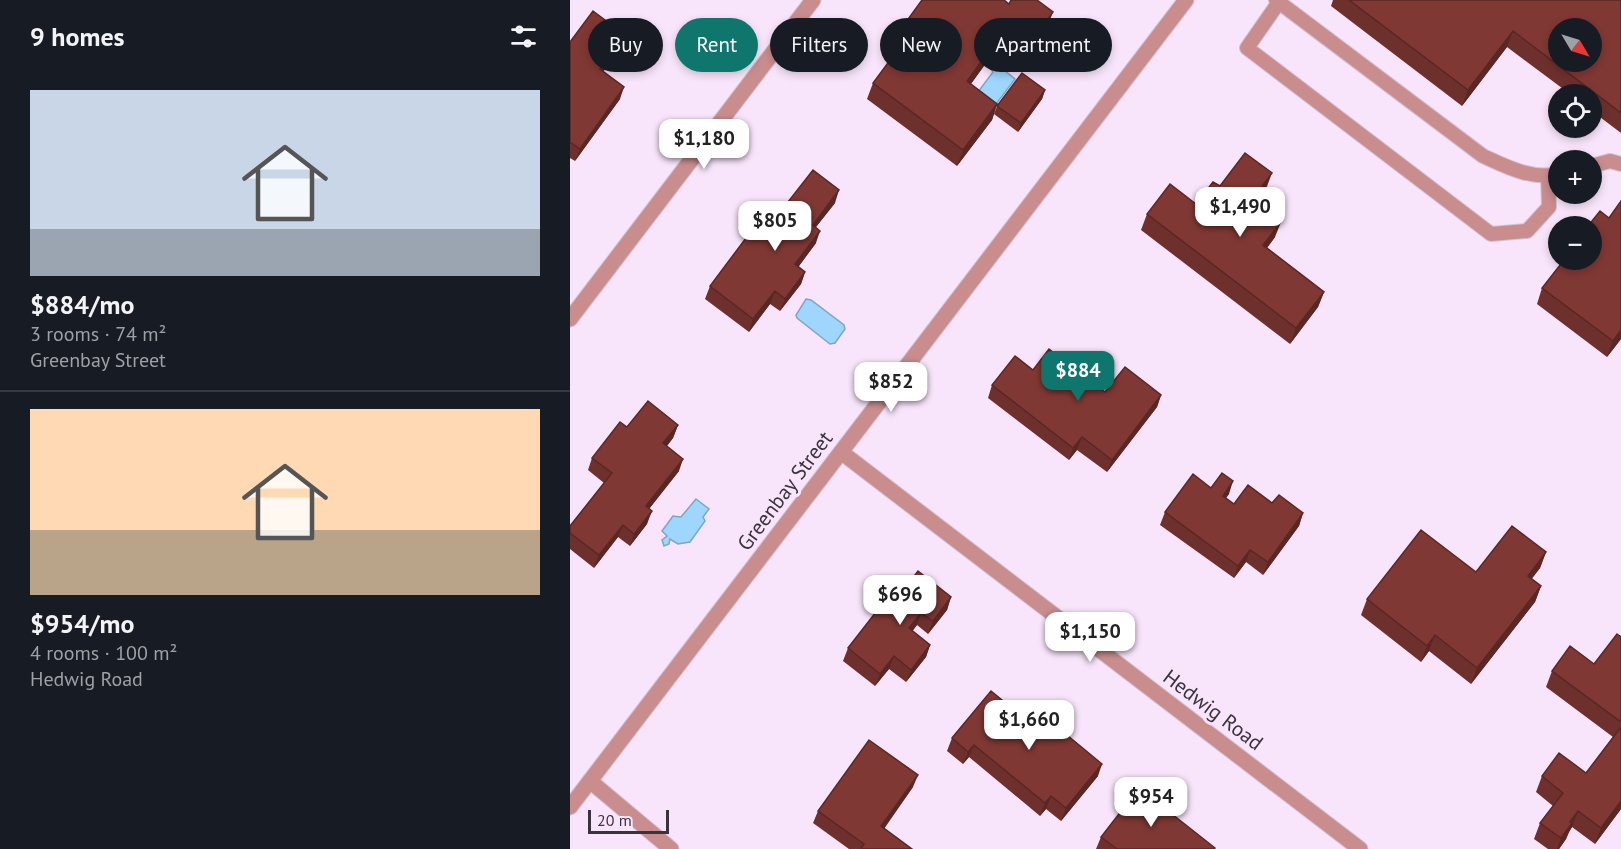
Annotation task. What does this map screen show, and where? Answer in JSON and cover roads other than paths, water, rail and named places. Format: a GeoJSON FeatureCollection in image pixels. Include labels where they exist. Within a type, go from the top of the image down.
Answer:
{"type":"FeatureCollection","features":[{"type":"Feature","properties":{"kind":"street"},"geometry":{"type":"LineString","coordinates":[[570,319],[813,0]]}},
{"type":"Feature","properties":{"kind":"street","name":"Greenbay Street"},"geometry":{"type":"LineString","coordinates":[[570,807],[1186,0]]}},
{"type":"Feature","properties":{"kind":"street","name":"Hedwig Road"},"geometry":{"type":"LineString","coordinates":[[841,452],[1359,849]]}},
{"type":"Feature","properties":{"kind":"street"},"geometry":{"type":"LineString","coordinates":[[590,781],[671,849]]}},
{"type":"Feature","properties":{"kind":"lane"},"geometry":{"type":"LineString","coordinates":[[1548,174],[1514,171],[1483,156],[1277,1],[1248,48],[1491,234],[1527,231],[1549,204]]}},
{"type":"Feature","properties":{"kind":"lane"},"geometry":{"type":"LineString","coordinates":[[1602,163],[1610,161],[1621,164]]}},
{"type":"Feature","properties":{"kind":"water"},"geometry":{"type":"Polygon","coordinates":[[[993,72],[1006,72],[1015,79],[990,112],[978,92],[993,72]]]}},
{"type":"Feature","properties":{"kind":"water"},"geometry":{"type":"Polygon","coordinates":[[[806,299],[811,300],[844,325],[845,329],[835,343],[830,344],[797,318],[796,315],[806,299]]]}},
{"type":"Feature","properties":{"kind":"water"},"geometry":{"type":"Polygon","coordinates":[[[696,499],[709,509],[703,517],[705,521],[690,542],[678,544],[670,539],[669,544],[664,546],[662,540],[667,536],[662,531],[673,516],[681,517],[696,499]]]}}]}
